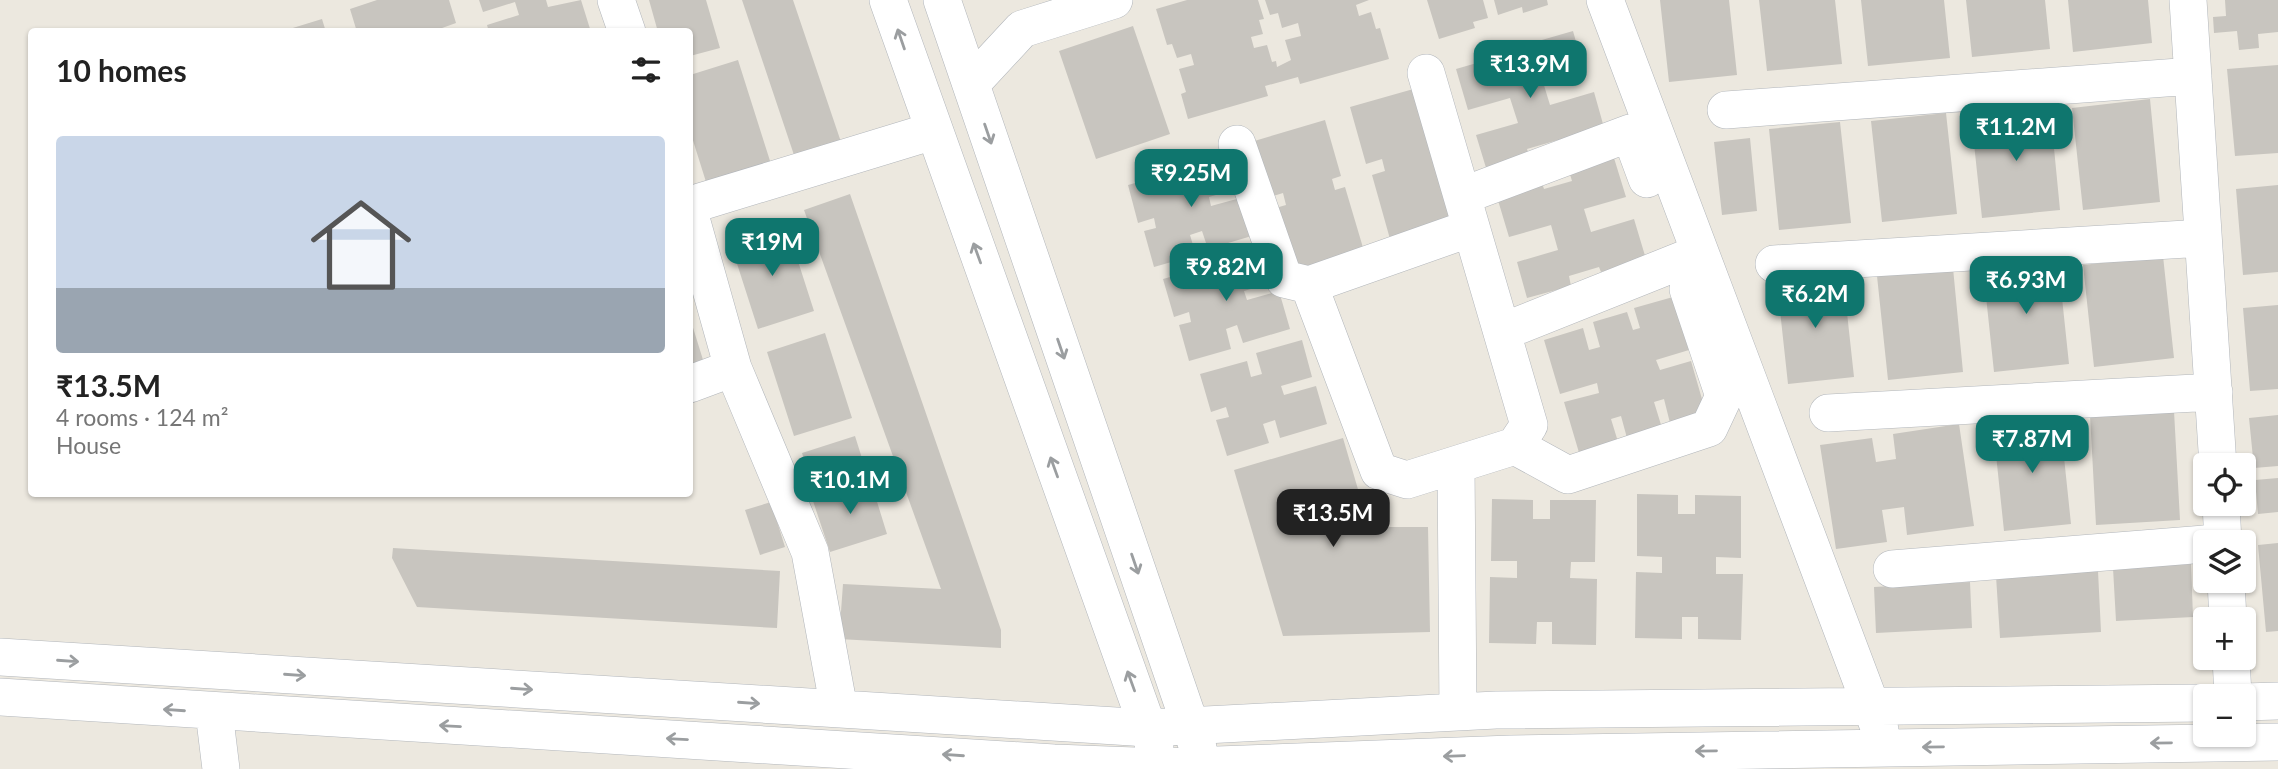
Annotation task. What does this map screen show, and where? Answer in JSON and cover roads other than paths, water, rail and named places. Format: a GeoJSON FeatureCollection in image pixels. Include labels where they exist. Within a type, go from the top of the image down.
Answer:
{"type":"FeatureCollection","features":[{"type":"Feature","properties":{"kind":"street"},"geometry":{"type":"LineString","coordinates":[[616,0],[626,28]]}},
{"type":"Feature","properties":{"kind":"street"},"geometry":{"type":"LineString","coordinates":[[888,0],[1161,768]]}},
{"type":"Feature","properties":{"kind":"street"},"geometry":{"type":"LineString","coordinates":[[942,0],[1203,767]]}},
{"type":"Feature","properties":{"kind":"street"},"geometry":{"type":"LineString","coordinates":[[971,84],[1021,29],[1114,0]]}},
{"type":"Feature","properties":{"kind":"street"},"geometry":{"type":"LineString","coordinates":[[2188,0],[2217,453]]}},
{"type":"Feature","properties":{"kind":"street"},"geometry":{"type":"LineString","coordinates":[[1595,4],[1630,132],[1669,235]]}},
{"type":"Feature","properties":{"kind":"street"},"geometry":{"type":"LineString","coordinates":[[1595,4],[1700,253],[1891,759]]}},
{"type":"Feature","properties":{"kind":"street"},"geometry":{"type":"LineString","coordinates":[[1309,285],[1380,471],[1407,481],[1515,446],[1529,425],[1426,73]]}},
{"type":"Feature","properties":{"kind":"street"},"geometry":{"type":"LineString","coordinates":[[1726,110],[2193,76]]}},
{"type":"Feature","properties":{"kind":"street"},"geometry":{"type":"LineString","coordinates":[[693,204],[933,131]]}},
{"type":"Feature","properties":{"kind":"street"},"geometry":{"type":"LineString","coordinates":[[1237,144],[1284,279],[1309,285],[1630,132]]}},
{"type":"Feature","properties":{"kind":"street"},"geometry":{"type":"LineString","coordinates":[[693,226],[733,368],[810,552],[839,709]]}},
{"type":"Feature","properties":{"kind":"street"},"geometry":{"type":"LineString","coordinates":[[1774,264],[2203,238]]}},
{"type":"Feature","properties":{"kind":"street"},"geometry":{"type":"LineString","coordinates":[[1502,331],[1700,253]]}},
{"type":"Feature","properties":{"kind":"street"},"geometry":{"type":"LineString","coordinates":[[1515,446],[1568,475],[1709,428],[1724,396],[1688,289]]}},
{"type":"Feature","properties":{"kind":"street"},"geometry":{"type":"LineString","coordinates":[[693,383],[733,368]]}},
{"type":"Feature","properties":{"kind":"street"},"geometry":{"type":"LineString","coordinates":[[1828,413],[2214,392]]}},
{"type":"Feature","properties":{"kind":"street"},"geometry":{"type":"LineString","coordinates":[[1457,465],[1458,712]]}},
{"type":"Feature","properties":{"kind":"street"},"geometry":{"type":"LineString","coordinates":[[1892,569],[2193,545]]}},
{"type":"Feature","properties":{"kind":"street"},"geometry":{"type":"LineString","coordinates":[[0,657],[1148,728],[1458,712],[2193,703]]}},
{"type":"Feature","properties":{"kind":"street"},"geometry":{"type":"LineString","coordinates":[[0,697],[778,757],[1161,768],[1513,761],[1891,759],[2278,741]]}},
{"type":"Feature","properties":{"kind":"street"},"geometry":{"type":"LineString","coordinates":[[2256,702],[2278,701]]}},
{"type":"Feature","properties":{"kind":"street"},"geometry":{"type":"LineString","coordinates":[[214,712],[221,769]]}}]}
